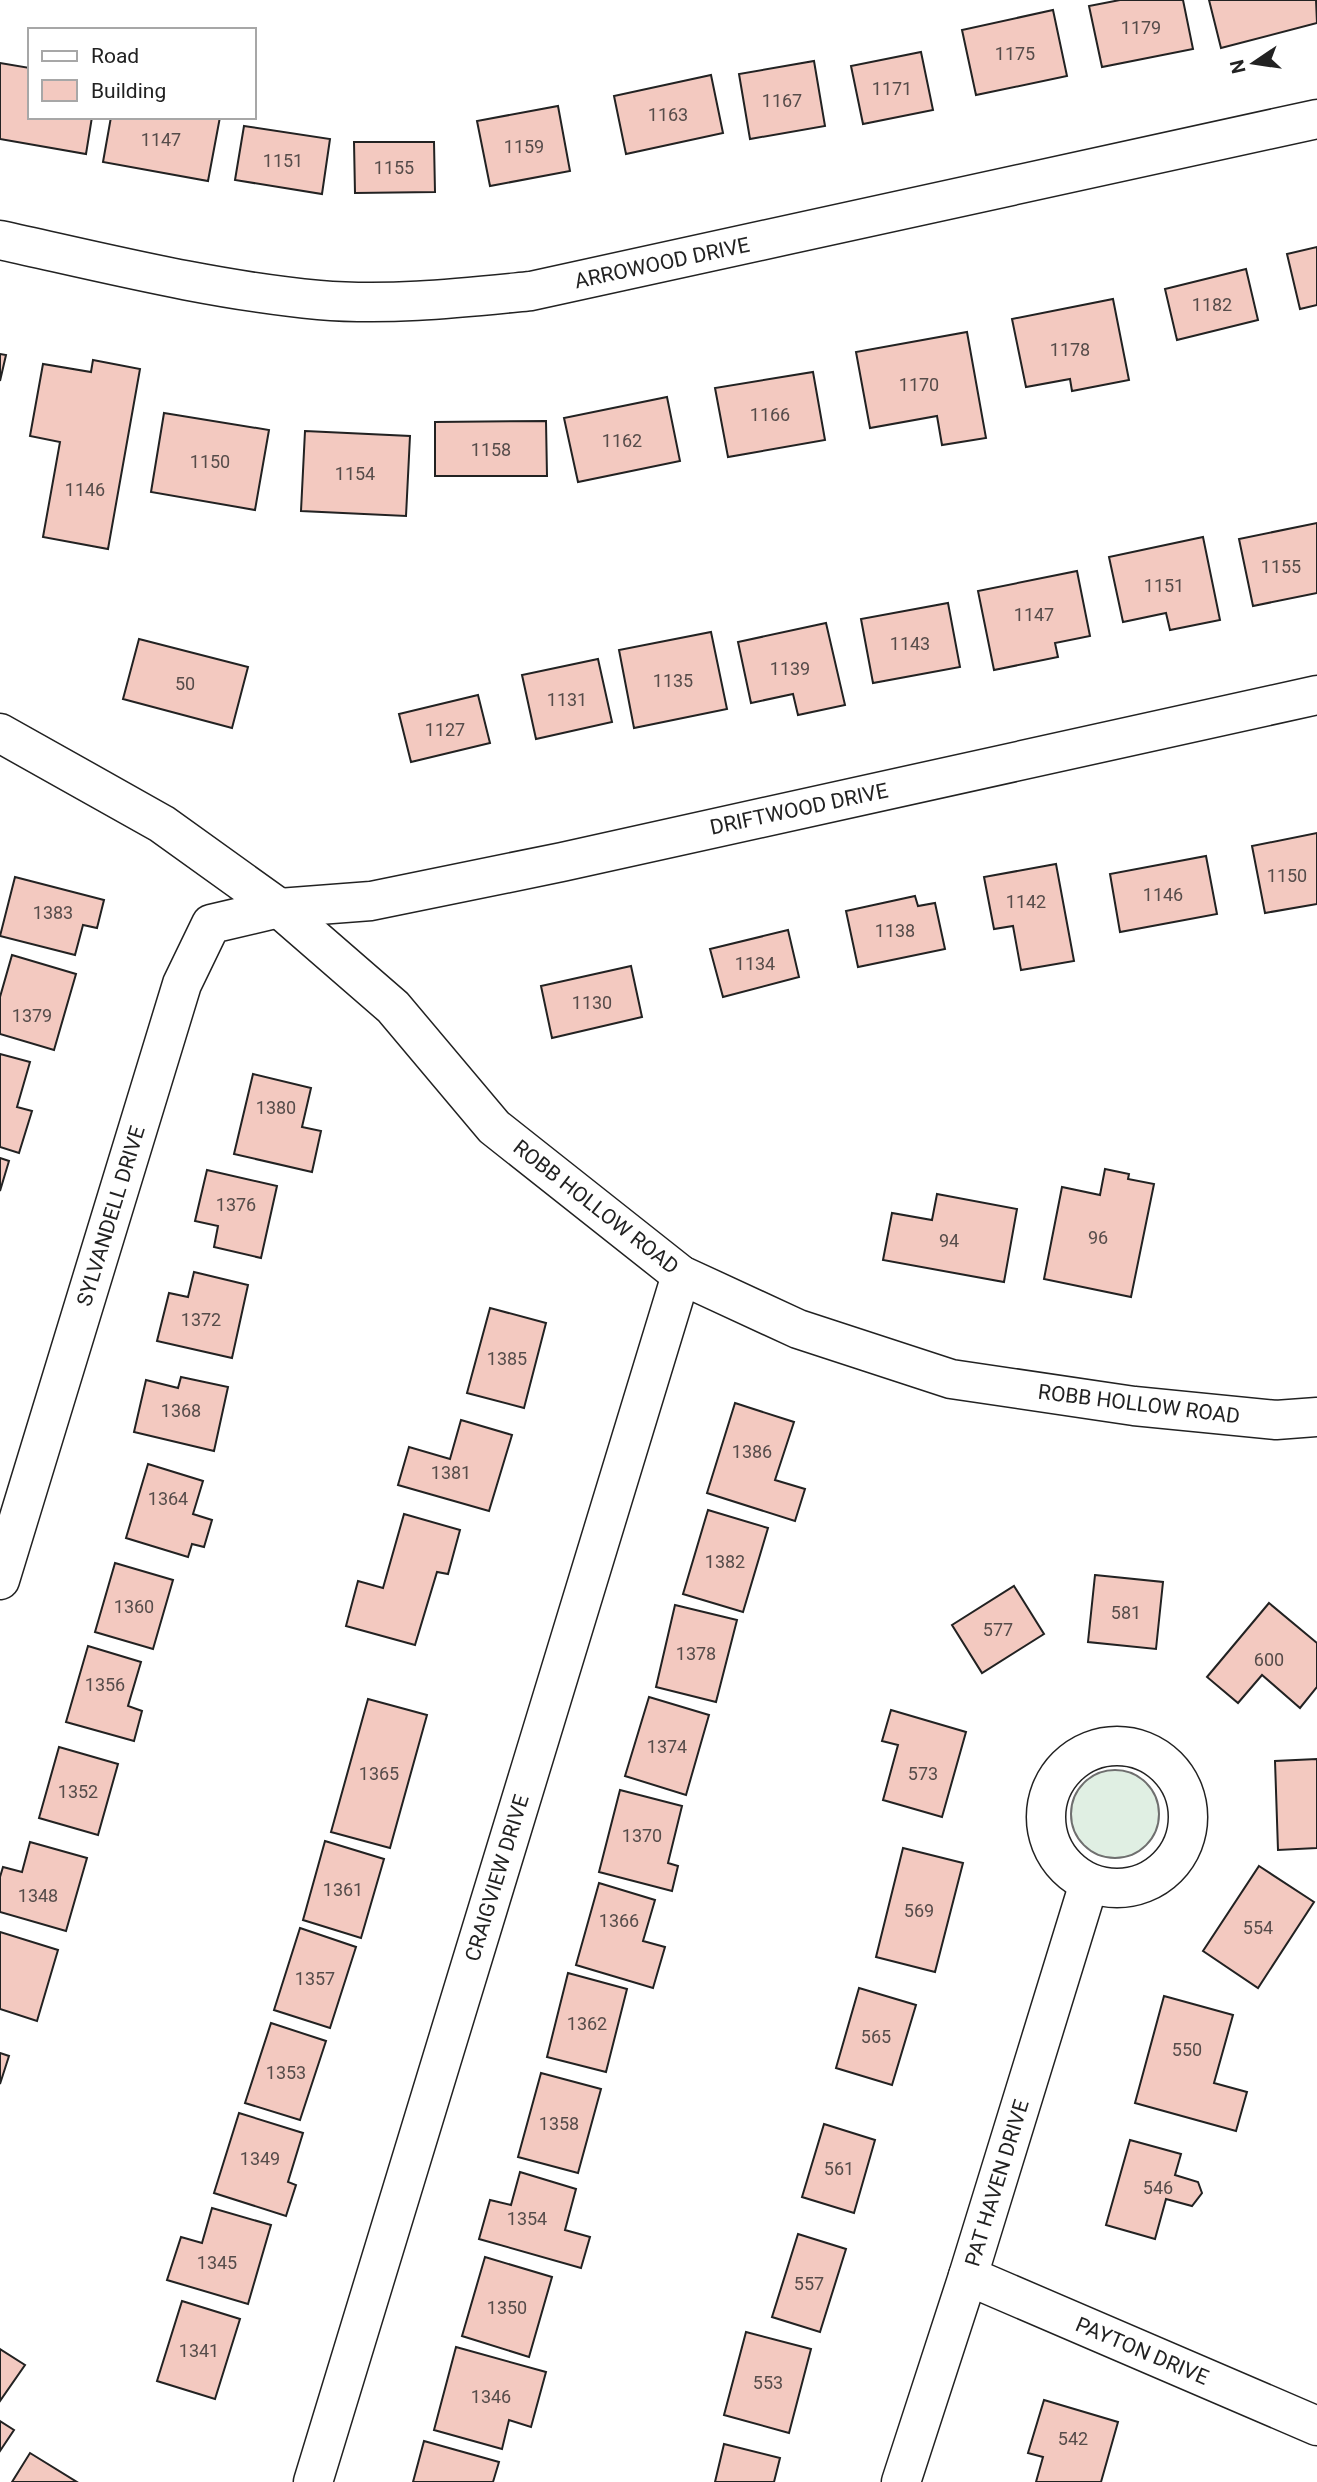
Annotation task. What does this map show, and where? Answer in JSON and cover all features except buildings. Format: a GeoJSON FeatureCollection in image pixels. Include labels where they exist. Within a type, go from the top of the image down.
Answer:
{"type":"FeatureCollection","features":[{"type":"Feature","properties":{"kind":"street","name":"ARROWOOD DRIVE"},"geometry":{"type":"LineString","coordinates":[[0,240],[202,283],[319,300],[411,303],[531,291],[1317,119]]}},
{"type":"Feature","properties":{"kind":"street","name":"DRIFTWOOD DRIVE"},"geometry":{"type":"LineString","coordinates":[[279,908],[371,901],[562,862],[1317,695]]}},
{"type":"Feature","properties":{"kind":"street","name":"ROBB HOLLOW ROAD"},"geometry":{"type":"LineString","coordinates":[[0,733],[162,824],[279,908],[393,1007],[494,1127],[681,1275],[798,1329],[951,1379],[1134,1406],[1276,1420],[1317,1417]]}},
{"type":"Feature","properties":{"kind":"street","name":"SYLVANDELL DRIVE"},"geometry":{"type":"LineString","coordinates":[[0,1580],[182,984],[211,924],[279,908]]}},
{"type":"Feature","properties":{"kind":"street","name":"CRAIGVIEW DRIVE"},"geometry":{"type":"LineString","coordinates":[[313,2482],[681,1275]]}},
{"type":"Feature","properties":{"kind":"street","name":"PAT HAVEN DRIVE"},"geometry":{"type":"LineString","coordinates":[[901,2482],[968,2276],[1089,1883]]}},
{"type":"Feature","properties":{"kind":"street","name":"PAYTON DRIVE"},"geometry":{"type":"LineString","coordinates":[[968,2276],[1317,2426]]}},
{"type":"Feature","properties":{"kind":"green space"},"geometry":{"type":"Polygon","coordinates":[[[1115,1770],[1132,1774],[1146,1783],[1155,1797],[1159,1814],[1155,1831],[1146,1845],[1132,1854],[1115,1858],[1098,1854],[1084,1845],[1075,1831],[1071,1814],[1075,1797],[1084,1783],[1098,1774],[1115,1770]]]}}]}
